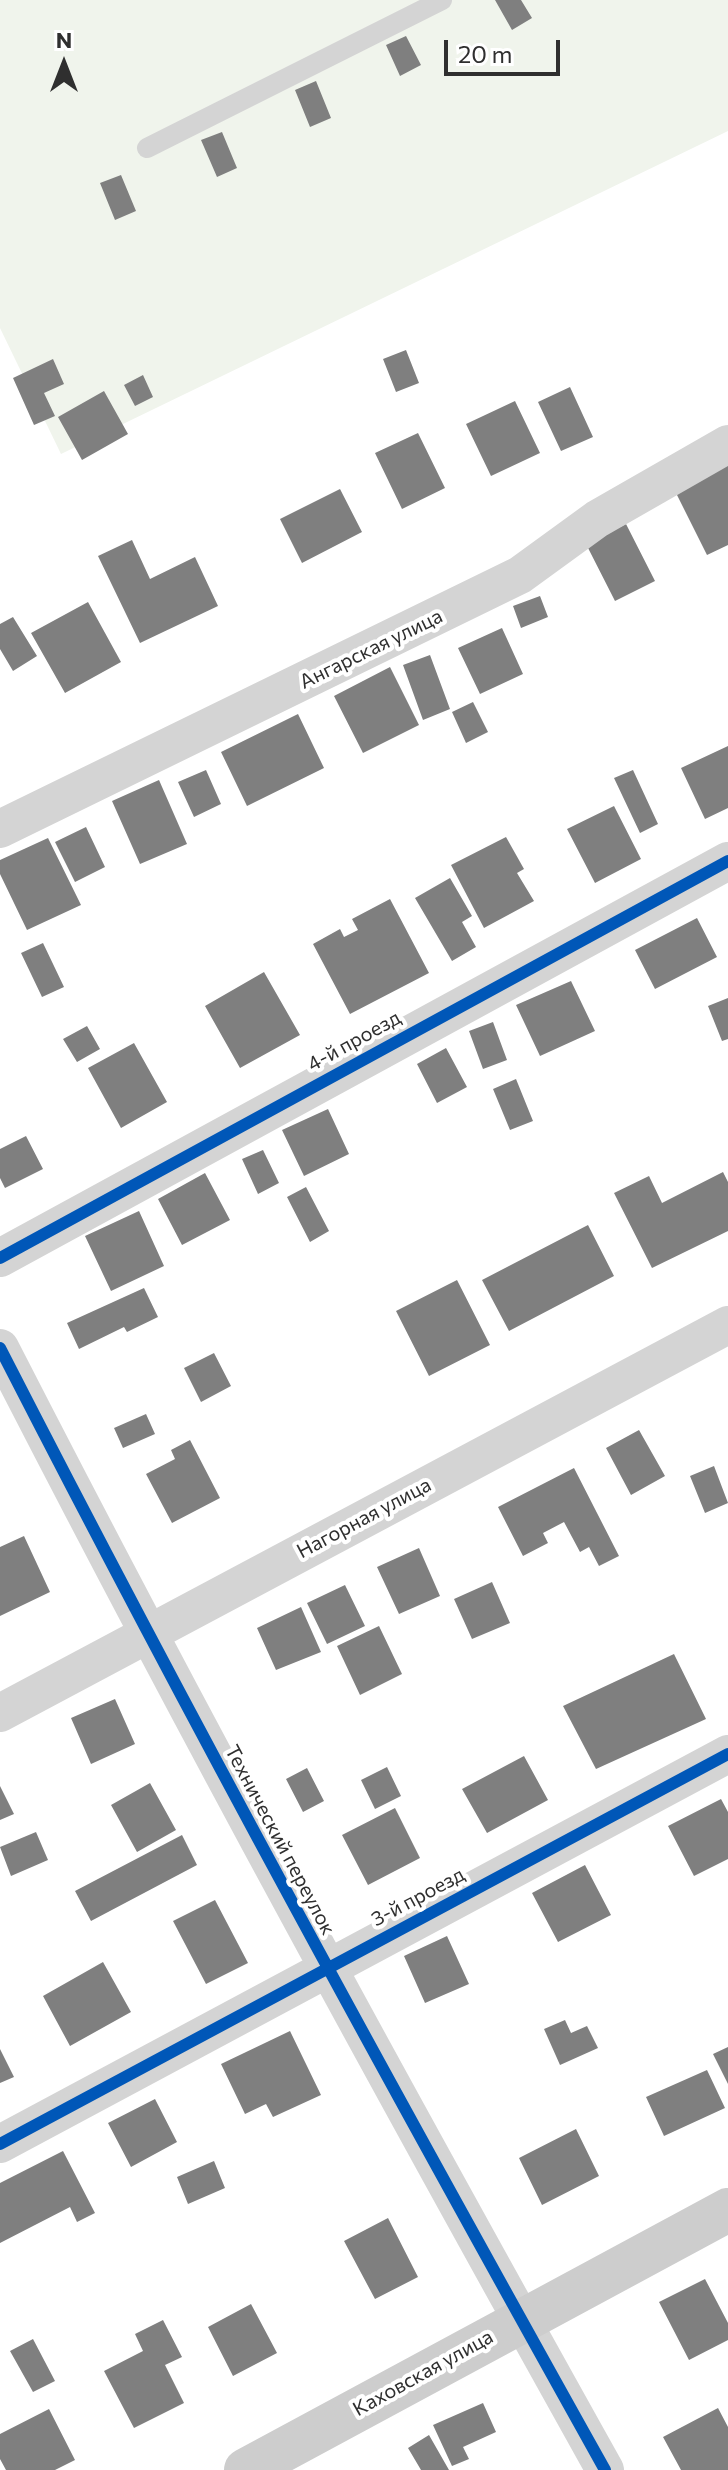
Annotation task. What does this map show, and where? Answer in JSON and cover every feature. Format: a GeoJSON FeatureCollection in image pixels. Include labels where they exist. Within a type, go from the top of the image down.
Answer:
{"type":"FeatureCollection","features":[{"type":"Feature","properties":{"kind":"main road","name":"Каховская улица"},"geometry":{"type":"LineString","coordinates":[[246,2470],[728,2210]]}},
{"type":"Feature","properties":{"kind":"street","name":"Ангарская улица"},"geometry":{"type":"LineString","coordinates":[[0,829],[520,575],[597,519],[728,444]]}},
{"type":"Feature","properties":{"kind":"street","name":"4-й проезд"},"geometry":{"type":"LineString","coordinates":[[0,1258],[728,861]]}},
{"type":"Feature","properties":{"kind":"street","name":"Нагорная улица"},"geometry":{"type":"LineString","coordinates":[[0,1713],[728,1325]]}},
{"type":"Feature","properties":{"kind":"street","name":"Технический переулок"},"geometry":{"type":"LineString","coordinates":[[0,1348],[146,1633],[326,1968],[605,2470]]}},
{"type":"Feature","properties":{"kind":"street","name":"3-й проезд"},"geometry":{"type":"LineString","coordinates":[[0,2144],[728,1754]]}},
{"type":"Feature","properties":{"kind":"lane"},"geometry":{"type":"LineString","coordinates":[[147,148],[442,0]]}},
{"type":"Feature","properties":{"kind":"shaded area"},"geometry":{"type":"Polygon","coordinates":[[[0,0],[728,0],[728,131],[61,454],[0,328],[0,0]]]}},
{"type":"Feature","properties":{"kind":"building"},"geometry":{"type":"Polygon","coordinates":[[[495,0],[521,0],[532,18],[512,30],[495,0]]]}},
{"type":"Feature","properties":{"kind":"building"},"geometry":{"type":"Polygon","coordinates":[[[406,36],[421,65],[400,76],[386,45],[406,36]]]}},
{"type":"Feature","properties":{"kind":"building"},"geometry":{"type":"Polygon","coordinates":[[[316,81],[331,118],[310,127],[295,90],[316,81]]]}},
{"type":"Feature","properties":{"kind":"building"},"geometry":{"type":"Polygon","coordinates":[[[222,132],[237,168],[217,177],[201,140],[222,132]]]}},
{"type":"Feature","properties":{"kind":"building"},"geometry":{"type":"Polygon","coordinates":[[[121,175],[136,211],[115,220],[100,183],[121,175]]]}},
{"type":"Feature","properties":{"kind":"building"},"geometry":{"type":"Polygon","coordinates":[[[406,350],[419,383],[396,392],[383,359],[406,350]]]}},
{"type":"Feature","properties":{"kind":"building"},"geometry":{"type":"Polygon","coordinates":[[[53,359],[64,384],[44,393],[55,416],[34,425],[13,378],[53,359]]]}},
{"type":"Feature","properties":{"kind":"building"},"geometry":{"type":"Polygon","coordinates":[[[143,375],[153,397],[135,406],[124,385],[143,375]]]}},
{"type":"Feature","properties":{"kind":"building"},"geometry":{"type":"Polygon","coordinates":[[[570,387],[593,437],[561,451],[538,402],[570,387]]]}},
{"type":"Feature","properties":{"kind":"building"},"geometry":{"type":"Polygon","coordinates":[[[104,391],[128,434],[82,460],[58,417],[104,391]]]}},
{"type":"Feature","properties":{"kind":"building"},"geometry":{"type":"Polygon","coordinates":[[[515,401],[540,453],[491,476],[466,424],[515,401]]]}},
{"type":"Feature","properties":{"kind":"building"},"geometry":{"type":"Polygon","coordinates":[[[418,433],[445,488],[402,509],[375,453],[418,433]]]}},
{"type":"Feature","properties":{"kind":"building"},"geometry":{"type":"Polygon","coordinates":[[[728,462],[728,545],[707,555],[674,489],[728,462]]]}},
{"type":"Feature","properties":{"kind":"building"},"geometry":{"type":"Polygon","coordinates":[[[340,489],[362,532],[302,563],[280,519],[340,489]]]}},
{"type":"Feature","properties":{"kind":"building"},"geometry":{"type":"Polygon","coordinates":[[[626,524],[655,581],[615,601],[586,544],[626,524]]]}},
{"type":"Feature","properties":{"kind":"building"},"geometry":{"type":"Polygon","coordinates":[[[132,540],[150,579],[195,557],[218,606],[140,643],[98,556],[132,540]]]}},
{"type":"Feature","properties":{"kind":"building"},"geometry":{"type":"Polygon","coordinates":[[[540,596],[548,617],[521,628],[513,606],[540,596]]]}},
{"type":"Feature","properties":{"kind":"building"},"geometry":{"type":"Polygon","coordinates":[[[88,602],[121,662],[65,693],[31,633],[88,602]]]}},
{"type":"Feature","properties":{"kind":"building"},"geometry":{"type":"Polygon","coordinates":[[[13,617],[37,656],[13,671],[0,649],[0,624],[13,617]]]}},
{"type":"Feature","properties":{"kind":"building"},"geometry":{"type":"Polygon","coordinates":[[[502,628],[523,674],[480,694],[458,648],[502,628]]]}},
{"type":"Feature","properties":{"kind":"building"},"geometry":{"type":"Polygon","coordinates":[[[430,655],[450,709],[423,720],[403,665],[430,655]]]}},
{"type":"Feature","properties":{"kind":"building"},"geometry":{"type":"Polygon","coordinates":[[[390,667],[419,725],[363,753],[334,696],[390,667]]]}},
{"type":"Feature","properties":{"kind":"building"},"geometry":{"type":"Polygon","coordinates":[[[473,702],[488,732],[466,743],[452,712],[473,702]]]}},
{"type":"Feature","properties":{"kind":"building"},"geometry":{"type":"Polygon","coordinates":[[[298,714],[324,768],[247,806],[221,752],[298,714]]]}},
{"type":"Feature","properties":{"kind":"building"},"geometry":{"type":"Polygon","coordinates":[[[728,746],[728,808],[705,819],[681,768],[728,746]]]}},
{"type":"Feature","properties":{"kind":"building"},"geometry":{"type":"Polygon","coordinates":[[[206,770],[221,804],[194,817],[178,782],[206,770]]]}},
{"type":"Feature","properties":{"kind":"building"},"geometry":{"type":"Polygon","coordinates":[[[633,770],[658,824],[640,833],[614,778],[633,770]]]}},
{"type":"Feature","properties":{"kind":"building"},"geometry":{"type":"Polygon","coordinates":[[[159,780],[187,844],[140,864],[112,801],[159,780]]]}},
{"type":"Feature","properties":{"kind":"building"},"geometry":{"type":"Polygon","coordinates":[[[614,806],[641,859],[595,883],[567,829],[614,806]]]}},
{"type":"Feature","properties":{"kind":"building"},"geometry":{"type":"Polygon","coordinates":[[[86,827],[105,867],[75,882],[55,842],[86,827]]]}},
{"type":"Feature","properties":{"kind":"building"},"geometry":{"type":"Polygon","coordinates":[[[506,837],[524,869],[517,873],[534,901],[484,928],[451,865],[506,837]]]}},
{"type":"Feature","properties":{"kind":"building"},"geometry":{"type":"Polygon","coordinates":[[[48,838],[81,905],[27,930],[0,874],[0,860],[48,838]]]}},
{"type":"Feature","properties":{"kind":"building"},"geometry":{"type":"Polygon","coordinates":[[[450,878],[472,916],[462,922],[476,947],[452,961],[415,898],[450,878]]]}},
{"type":"Feature","properties":{"kind":"building"},"geometry":{"type":"Polygon","coordinates":[[[390,899],[429,973],[350,1014],[313,944],[340,929],[344,937],[358,930],[352,919],[390,899]]]}},
{"type":"Feature","properties":{"kind":"building"},"geometry":{"type":"Polygon","coordinates":[[[697,918],[717,957],[655,989],[635,950],[697,918]]]}},
{"type":"Feature","properties":{"kind":"building"},"geometry":{"type":"Polygon","coordinates":[[[43,943],[64,987],[42,997],[21,953],[43,943]]]}},
{"type":"Feature","properties":{"kind":"building"},"geometry":{"type":"Polygon","coordinates":[[[264,972],[300,1035],[240,1068],[205,1006],[264,972]]]}},
{"type":"Feature","properties":{"kind":"building"},"geometry":{"type":"Polygon","coordinates":[[[571,981],[595,1031],[540,1056],[516,1005],[571,981]]]}},
{"type":"Feature","properties":{"kind":"building"},"geometry":{"type":"Polygon","coordinates":[[[728,998],[728,1039],[722,1041],[708,1006],[728,998]]]}},
{"type":"Feature","properties":{"kind":"building"},"geometry":{"type":"Polygon","coordinates":[[[493,1022],[507,1060],[483,1069],[469,1031],[493,1022]]]}},
{"type":"Feature","properties":{"kind":"building"},"geometry":{"type":"Polygon","coordinates":[[[87,1026],[100,1049],[77,1062],[63,1039],[87,1026]]]}},
{"type":"Feature","properties":{"kind":"building"},"geometry":{"type":"Polygon","coordinates":[[[134,1043],[167,1102],[121,1128],[88,1068],[134,1043]]]}},
{"type":"Feature","properties":{"kind":"building"},"geometry":{"type":"Polygon","coordinates":[[[446,1048],[467,1087],[437,1103],[417,1064],[446,1048]]]}},
{"type":"Feature","properties":{"kind":"building"},"geometry":{"type":"Polygon","coordinates":[[[516,1079],[533,1121],[510,1130],[493,1089],[516,1079]]]}},
{"type":"Feature","properties":{"kind":"building"},"geometry":{"type":"Polygon","coordinates":[[[328,1109],[349,1154],[304,1176],[282,1130],[328,1109]]]}},
{"type":"Feature","properties":{"kind":"building"},"geometry":{"type":"Polygon","coordinates":[[[26,1136],[43,1169],[5,1188],[0,1178],[0,1149],[26,1136]]]}},
{"type":"Feature","properties":{"kind":"building"},"geometry":{"type":"Polygon","coordinates":[[[263,1150],[279,1183],[258,1194],[242,1159],[263,1150]]]}},
{"type":"Feature","properties":{"kind":"building"},"geometry":{"type":"Polygon","coordinates":[[[723,1172],[728,1182],[728,1231],[652,1268],[614,1193],[649,1176],[662,1203],[723,1172]]]}},
{"type":"Feature","properties":{"kind":"building"},"geometry":{"type":"Polygon","coordinates":[[[205,1173],[230,1220],[182,1245],[158,1199],[205,1173]]]}},
{"type":"Feature","properties":{"kind":"building"},"geometry":{"type":"Polygon","coordinates":[[[306,1187],[329,1231],[310,1242],[287,1197],[306,1187]]]}},
{"type":"Feature","properties":{"kind":"building"},"geometry":{"type":"Polygon","coordinates":[[[139,1211],[164,1266],[111,1291],[85,1236],[139,1211]]]}},
{"type":"Feature","properties":{"kind":"building"},"geometry":{"type":"Polygon","coordinates":[[[588,1225],[614,1276],[509,1331],[482,1280],[588,1225]]]}},
{"type":"Feature","properties":{"kind":"building"},"geometry":{"type":"Polygon","coordinates":[[[457,1280],[490,1345],[429,1376],[396,1311],[457,1280]]]}},
{"type":"Feature","properties":{"kind":"building"},"geometry":{"type":"Polygon","coordinates":[[[144,1288],[158,1317],[127,1332],[124,1327],[79,1349],[67,1323],[144,1288]]]}},
{"type":"Feature","properties":{"kind":"building"},"geometry":{"type":"Polygon","coordinates":[[[214,1353],[231,1386],[201,1402],[184,1368],[214,1353]]]}},
{"type":"Feature","properties":{"kind":"building"},"geometry":{"type":"Polygon","coordinates":[[[146,1414],[155,1434],[123,1448],[114,1428],[146,1414]]]}},
{"type":"Feature","properties":{"kind":"building"},"geometry":{"type":"Polygon","coordinates":[[[639,1430],[665,1476],[631,1495],[606,1448],[639,1430]]]}},
{"type":"Feature","properties":{"kind":"building"},"geometry":{"type":"Polygon","coordinates":[[[190,1440],[220,1498],[172,1523],[146,1474],[175,1459],[171,1450],[190,1440]]]}},
{"type":"Feature","properties":{"kind":"building"},"geometry":{"type":"Polygon","coordinates":[[[714,1466],[728,1503],[705,1513],[690,1476],[714,1466]]]}},
{"type":"Feature","properties":{"kind":"building"},"geometry":{"type":"Polygon","coordinates":[[[574,1468],[619,1556],[599,1566],[589,1547],[580,1552],[564,1522],[543,1533],[548,1543],[523,1556],[498,1507],[574,1468]]]}},
{"type":"Feature","properties":{"kind":"building"},"geometry":{"type":"Polygon","coordinates":[[[24,1536],[50,1592],[0,1616],[0,1547],[24,1536]]]}},
{"type":"Feature","properties":{"kind":"building"},"geometry":{"type":"Polygon","coordinates":[[[419,1548],[440,1596],[399,1614],[377,1567],[419,1548]]]}},
{"type":"Feature","properties":{"kind":"building"},"geometry":{"type":"Polygon","coordinates":[[[492,1582],[510,1623],[472,1639],[454,1599],[492,1582]]]}},
{"type":"Feature","properties":{"kind":"building"},"geometry":{"type":"Polygon","coordinates":[[[345,1585],[365,1626],[327,1644],[307,1603],[345,1585]]]}},
{"type":"Feature","properties":{"kind":"building"},"geometry":{"type":"Polygon","coordinates":[[[301,1607],[321,1652],[276,1670],[257,1628],[301,1607]]]}},
{"type":"Feature","properties":{"kind":"building"},"geometry":{"type":"Polygon","coordinates":[[[379,1626],[402,1674],[360,1695],[337,1646],[379,1626]]]}},
{"type":"Feature","properties":{"kind":"building"},"geometry":{"type":"Polygon","coordinates":[[[674,1654],[706,1719],[596,1769],[563,1706],[674,1654]]]}},
{"type":"Feature","properties":{"kind":"building"},"geometry":{"type":"Polygon","coordinates":[[[115,1699],[135,1744],[91,1764],[71,1718],[115,1699]]]}},
{"type":"Feature","properties":{"kind":"building"},"geometry":{"type":"Polygon","coordinates":[[[524,1756],[548,1800],[487,1833],[462,1789],[524,1756]]]}},
{"type":"Feature","properties":{"kind":"building"},"geometry":{"type":"Polygon","coordinates":[[[387,1767],[401,1796],[375,1809],[361,1780],[387,1767]]]}},
{"type":"Feature","properties":{"kind":"building"},"geometry":{"type":"Polygon","coordinates":[[[307,1768],[324,1801],[303,1812],[286,1779],[307,1768]]]}},
{"type":"Feature","properties":{"kind":"building"},"geometry":{"type":"Polygon","coordinates":[[[150,1783],[176,1830],[137,1852],[111,1805],[150,1783]]]}},
{"type":"Feature","properties":{"kind":"building"},"geometry":{"type":"Polygon","coordinates":[[[0,1786],[14,1814],[0,1820],[0,1786]]]}},
{"type":"Feature","properties":{"kind":"building"},"geometry":{"type":"Polygon","coordinates":[[[721,1799],[728,1812],[728,1859],[694,1876],[668,1826],[721,1799]]]}},
{"type":"Feature","properties":{"kind":"building"},"geometry":{"type":"Polygon","coordinates":[[[395,1808],[420,1858],[368,1885],[342,1835],[395,1808]]]}},
{"type":"Feature","properties":{"kind":"building"},"geometry":{"type":"Polygon","coordinates":[[[36,1832],[48,1860],[11,1876],[0,1847],[36,1832]]]}},
{"type":"Feature","properties":{"kind":"building"},"geometry":{"type":"Polygon","coordinates":[[[182,1835],[197,1865],[91,1921],[75,1891],[182,1835]]]}},
{"type":"Feature","properties":{"kind":"building"},"geometry":{"type":"Polygon","coordinates":[[[585,1865],[611,1915],[558,1942],[532,1893],[585,1865]]]}},
{"type":"Feature","properties":{"kind":"building"},"geometry":{"type":"Polygon","coordinates":[[[215,1900],[248,1963],[206,1984],[173,1921],[215,1900]]]}},
{"type":"Feature","properties":{"kind":"building"},"geometry":{"type":"Polygon","coordinates":[[[447,1936],[469,1984],[425,2003],[404,1956],[447,1936]]]}},
{"type":"Feature","properties":{"kind":"building"},"geometry":{"type":"Polygon","coordinates":[[[103,1962],[131,2012],[70,2046],[43,1996],[103,1962]]]}},
{"type":"Feature","properties":{"kind":"building"},"geometry":{"type":"Polygon","coordinates":[[[565,2020],[571,2033],[587,2026],[598,2048],[560,2065],[544,2029],[565,2020]]]}},
{"type":"Feature","properties":{"kind":"building"},"geometry":{"type":"Polygon","coordinates":[[[290,2031],[321,2095],[273,2117],[266,2104],[245,2114],[221,2064],[290,2031]]]}},
{"type":"Feature","properties":{"kind":"building"},"geometry":{"type":"Polygon","coordinates":[[[728,2047],[728,2084],[713,2054],[728,2047]]]}},
{"type":"Feature","properties":{"kind":"building"},"geometry":{"type":"Polygon","coordinates":[[[0,2049],[14,2077],[0,2083],[0,2049]]]}},
{"type":"Feature","properties":{"kind":"building"},"geometry":{"type":"Polygon","coordinates":[[[707,2070],[725,2108],[664,2136],[646,2097],[707,2070]]]}},
{"type":"Feature","properties":{"kind":"building"},"geometry":{"type":"Polygon","coordinates":[[[155,2099],[177,2142],[131,2167],[108,2123],[155,2099]]]}},
{"type":"Feature","properties":{"kind":"building"},"geometry":{"type":"Polygon","coordinates":[[[576,2129],[599,2176],[542,2205],[519,2158],[576,2129]]]}},
{"type":"Feature","properties":{"kind":"building"},"geometry":{"type":"Polygon","coordinates":[[[63,2151],[95,2213],[77,2222],[70,2207],[0,2243],[0,2183],[63,2151]]]}},
{"type":"Feature","properties":{"kind":"building"},"geometry":{"type":"Polygon","coordinates":[[[214,2161],[225,2188],[188,2204],[177,2177],[214,2161]]]}},
{"type":"Feature","properties":{"kind":"building"},"geometry":{"type":"Polygon","coordinates":[[[388,2218],[418,2277],[375,2299],[344,2241],[388,2218]]]}},
{"type":"Feature","properties":{"kind":"building"},"geometry":{"type":"Polygon","coordinates":[[[705,2279],[728,2323],[728,2340],[689,2360],[659,2302],[705,2279]]]}},
{"type":"Feature","properties":{"kind":"building"},"geometry":{"type":"Polygon","coordinates":[[[251,2304],[277,2353],[233,2376],[208,2327],[251,2304]]]}},
{"type":"Feature","properties":{"kind":"building"},"geometry":{"type":"Polygon","coordinates":[[[163,2320],[182,2357],[165,2365],[184,2403],[134,2428],[104,2371],[143,2351],[135,2334],[163,2320]]]}},
{"type":"Feature","properties":{"kind":"building"},"geometry":{"type":"Polygon","coordinates":[[[33,2339],[55,2381],[33,2392],[10,2351],[33,2339]]]}},
{"type":"Feature","properties":{"kind":"building"},"geometry":{"type":"Polygon","coordinates":[[[483,2403],[496,2432],[463,2447],[469,2459],[452,2466],[433,2425],[483,2403]]]}},
{"type":"Feature","properties":{"kind":"building"},"geometry":{"type":"Polygon","coordinates":[[[718,2408],[728,2427],[728,2470],[681,2470],[663,2437],[718,2408]]]}},
{"type":"Feature","properties":{"kind":"building"},"geometry":{"type":"Polygon","coordinates":[[[49,2409],[75,2460],[55,2470],[6,2470],[0,2459],[0,2434],[49,2409]]]}},
{"type":"Feature","properties":{"kind":"building"},"geometry":{"type":"Polygon","coordinates":[[[429,2435],[449,2470],[421,2470],[408,2448],[429,2435]]]}},
{"type":"Feature","properties":{"kind":"cycle path"},"geometry":{"type":"LineString","coordinates":[[0,1258],[728,861]]}},
{"type":"Feature","properties":{"kind":"cycle path"},"geometry":{"type":"LineString","coordinates":[[0,1348],[298,1912],[605,2470]]}},
{"type":"Feature","properties":{"kind":"cycle path"},"geometry":{"type":"LineString","coordinates":[[0,2144],[728,1754]]}}]}
